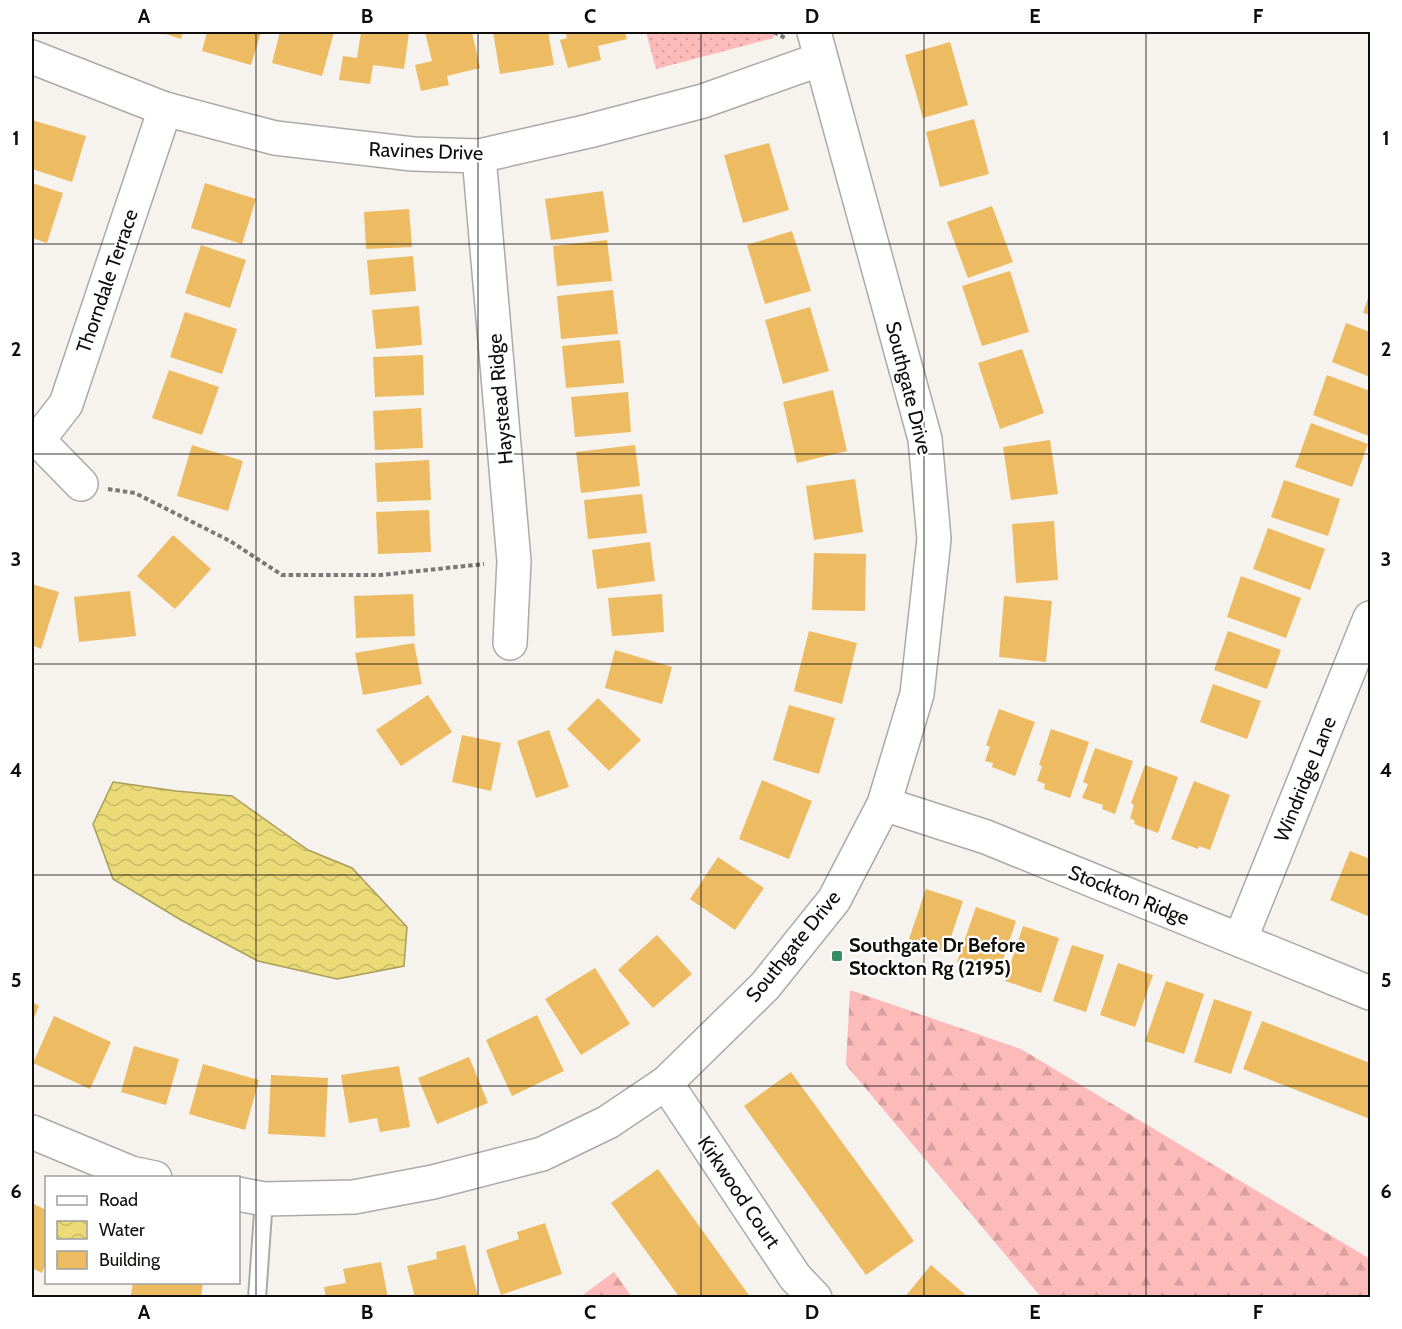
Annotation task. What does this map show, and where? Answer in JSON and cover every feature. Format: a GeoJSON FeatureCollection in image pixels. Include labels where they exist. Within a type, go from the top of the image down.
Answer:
{"type":"FeatureCollection","features":[{"type":"Feature","properties":{"kind":"street","name":"Ravines Drive"},"geometry":{"type":"LineString","coordinates":[[32,57],[165,109],[275,138],[413,154],[479,156],[589,131],[703,100],[818,45]]}},
{"type":"Feature","properties":{"kind":"street","name":"Southgate Drive"},"geometry":{"type":"LineString","coordinates":[[251,1197],[354,1197],[433,1182],[542,1154],[608,1122],[666,1083],[765,986],[834,900],[884,804],[916,694],[919,672],[934,539],[926,439],[818,45]]}},
{"type":"Feature","properties":{"kind":"street","name":"Thorndale Terrace"},"geometry":{"type":"LineString","coordinates":[[35,440],[66,404],[165,109]]}},
{"type":"Feature","properties":{"kind":"street","name":"Haystead Ridge"},"geometry":{"type":"LineString","coordinates":[[479,156],[514,561],[510,643]]}},
{"type":"Feature","properties":{"kind":"street"},"geometry":{"type":"LineString","coordinates":[[35,440],[81,484]]}},
{"type":"Feature","properties":{"kind":"street","name":"Windridge Lane"},"geometry":{"type":"LineString","coordinates":[[1240,940],[1371,618]]}},
{"type":"Feature","properties":{"kind":"street","name":"Stockton Ridge"},"geometry":{"type":"LineString","coordinates":[[884,804],[986,837],[1371,993]]}},
{"type":"Feature","properties":{"kind":"street","name":"Kirkwood Court"},"geometry":{"type":"LineString","coordinates":[[666,1083],[795,1277],[815,1298]]}},
{"type":"Feature","properties":{"kind":"street"},"geometry":{"type":"LineString","coordinates":[[32,1132],[131,1173],[145,1176]]}},
{"type":"Feature","properties":{"kind":"lane"},"geometry":{"type":"LineString","coordinates":[[251,1197],[257,1298]]}},
{"type":"Feature","properties":{"kind":"path"},"geometry":{"type":"LineString","coordinates":[[81,484],[135,493],[230,541],[282,575],[381,575],[514,561]]}},
{"type":"Feature","properties":{"kind":"green space"},"geometry":{"type":"Polygon","coordinates":[[[646,32],[777,32],[773,38],[656,69],[646,32]]]}},
{"type":"Feature","properties":{"kind":"green space"},"geometry":{"type":"Polygon","coordinates":[[[850,990],[1021,1049],[1370,1259],[1370,1297],[1041,1297],[846,1065],[850,990]]]}},
{"type":"Feature","properties":{"kind":"green space"},"geometry":{"type":"Polygon","coordinates":[[[614,1272],[632,1297],[580,1297],[614,1272]]]}},
{"type":"Feature","properties":{"kind":"water"},"geometry":{"type":"Polygon","coordinates":[[[113,782],[232,796],[308,850],[352,868],[407,927],[404,966],[337,979],[258,961],[181,920],[113,879],[93,824],[113,782]]]}},
{"type":"Feature","properties":{"kind":"building"},"geometry":{"type":"Polygon","coordinates":[[[160,32],[183,32],[181,39],[160,32]]]}},
{"type":"Feature","properties":{"kind":"building"},"geometry":{"type":"Polygon","coordinates":[[[207,32],[261,32],[251,65],[202,51],[207,32]]]}},
{"type":"Feature","properties":{"kind":"building"},"geometry":{"type":"Polygon","coordinates":[[[280,32],[334,32],[322,76],[272,63],[280,32]]]}},
{"type":"Feature","properties":{"kind":"building"},"geometry":{"type":"Polygon","coordinates":[[[361,32],[409,32],[404,69],[373,65],[370,84],[339,80],[343,56],[357,58],[361,32]]]}},
{"type":"Feature","properties":{"kind":"building"},"geometry":{"type":"Polygon","coordinates":[[[425,32],[472,32],[480,68],[447,76],[449,85],[421,91],[415,65],[432,61],[425,32]]]}},
{"type":"Feature","properties":{"kind":"building"},"geometry":{"type":"Polygon","coordinates":[[[493,32],[548,32],[554,65],[500,74],[493,32]]]}},
{"type":"Feature","properties":{"kind":"building"},"geometry":{"type":"Polygon","coordinates":[[[565,32],[625,32],[627,39],[598,46],[601,60],[568,68],[560,40],[567,38],[565,32]]]}},
{"type":"Feature","properties":{"kind":"building"},"geometry":{"type":"Polygon","coordinates":[[[950,42],[968,105],[923,118],[905,55],[950,42]]]}},
{"type":"Feature","properties":{"kind":"building"},"geometry":{"type":"Polygon","coordinates":[[[974,119],[989,174],[940,187],[926,132],[974,119]]]}},
{"type":"Feature","properties":{"kind":"building"},"geometry":{"type":"Polygon","coordinates":[[[32,120],[86,136],[72,182],[32,169],[32,120]]]}},
{"type":"Feature","properties":{"kind":"building"},"geometry":{"type":"Polygon","coordinates":[[[769,143],[789,210],[743,223],[724,155],[769,143]]]}},
{"type":"Feature","properties":{"kind":"building"},"geometry":{"type":"Polygon","coordinates":[[[32,183],[63,193],[47,243],[32,238],[32,183]]]}},
{"type":"Feature","properties":{"kind":"building"},"geometry":{"type":"Polygon","coordinates":[[[205,183],[256,199],[242,244],[191,228],[205,183]]]}},
{"type":"Feature","properties":{"kind":"building"},"geometry":{"type":"Polygon","coordinates":[[[603,191],[609,232],[551,240],[545,199],[603,191]]]}},
{"type":"Feature","properties":{"kind":"building"},"geometry":{"type":"Polygon","coordinates":[[[992,206],[1013,262],[968,278],[947,222],[992,206]]]}},
{"type":"Feature","properties":{"kind":"building"},"geometry":{"type":"Polygon","coordinates":[[[409,209],[412,247],[366,249],[364,212],[409,209]]]}},
{"type":"Feature","properties":{"kind":"building"},"geometry":{"type":"Polygon","coordinates":[[[792,231],[811,291],[765,304],[747,245],[792,231]]]}},
{"type":"Feature","properties":{"kind":"building"},"geometry":{"type":"Polygon","coordinates":[[[607,240],[612,281],[557,286],[553,246],[607,240]]]}},
{"type":"Feature","properties":{"kind":"building"},"geometry":{"type":"Polygon","coordinates":[[[201,245],[246,260],[230,308],[185,293],[201,245]]]}},
{"type":"Feature","properties":{"kind":"building"},"geometry":{"type":"Polygon","coordinates":[[[413,256],[416,291],[370,295],[367,260],[413,256]]]}},
{"type":"Feature","properties":{"kind":"building"},"geometry":{"type":"Polygon","coordinates":[[[1010,271],[1029,332],[982,346],[962,286],[1010,271]]]}},
{"type":"Feature","properties":{"kind":"building"},"geometry":{"type":"Polygon","coordinates":[[[613,290],[618,334],[561,339],[557,296],[613,290]]]}},
{"type":"Feature","properties":{"kind":"building"},"geometry":{"type":"Polygon","coordinates":[[[1370,292],[1370,315],[1363,313],[1370,292]]]}},
{"type":"Feature","properties":{"kind":"building"},"geometry":{"type":"Polygon","coordinates":[[[419,306],[422,345],[376,349],[372,310],[419,306]]]}},
{"type":"Feature","properties":{"kind":"building"},"geometry":{"type":"Polygon","coordinates":[[[810,307],[829,371],[783,384],[765,320],[810,307]]]}},
{"type":"Feature","properties":{"kind":"building"},"geometry":{"type":"Polygon","coordinates":[[[185,312],[237,329],[222,374],[170,357],[185,312]]]}},
{"type":"Feature","properties":{"kind":"building"},"geometry":{"type":"Polygon","coordinates":[[[1346,323],[1370,332],[1370,377],[1332,362],[1346,323]]]}},
{"type":"Feature","properties":{"kind":"building"},"geometry":{"type":"Polygon","coordinates":[[[620,340],[624,383],[566,388],[562,346],[620,340]]]}},
{"type":"Feature","properties":{"kind":"building"},"geometry":{"type":"Polygon","coordinates":[[[1022,349],[1044,413],[1000,429],[978,363],[1022,349]]]}},
{"type":"Feature","properties":{"kind":"building"},"geometry":{"type":"Polygon","coordinates":[[[423,355],[424,395],[375,397],[373,357],[423,355]]]}},
{"type":"Feature","properties":{"kind":"building"},"geometry":{"type":"Polygon","coordinates":[[[169,370],[219,387],[202,435],[152,418],[169,370]]]}},
{"type":"Feature","properties":{"kind":"building"},"geometry":{"type":"Polygon","coordinates":[[[1327,375],[1370,391],[1369,436],[1313,415],[1327,375]]]}},
{"type":"Feature","properties":{"kind":"building"},"geometry":{"type":"Polygon","coordinates":[[[833,390],[847,451],[797,463],[783,402],[833,390]]]}},
{"type":"Feature","properties":{"kind":"building"},"geometry":{"type":"Polygon","coordinates":[[[628,392],[631,432],[575,437],[571,397],[628,392]]]}},
{"type":"Feature","properties":{"kind":"building"},"geometry":{"type":"Polygon","coordinates":[[[421,408],[423,448],[375,450],[373,411],[421,408]]]}},
{"type":"Feature","properties":{"kind":"building"},"geometry":{"type":"Polygon","coordinates":[[[1311,423],[1368,444],[1352,487],[1295,467],[1311,423]]]}},
{"type":"Feature","properties":{"kind":"building"},"geometry":{"type":"Polygon","coordinates":[[[1050,440],[1058,494],[1011,500],[1003,447],[1050,440]]]}},
{"type":"Feature","properties":{"kind":"building"},"geometry":{"type":"Polygon","coordinates":[[[192,445],[243,461],[228,511],[177,496],[192,445]]]}},
{"type":"Feature","properties":{"kind":"building"},"geometry":{"type":"Polygon","coordinates":[[[635,445],[640,486],[581,493],[576,452],[635,445]]]}},
{"type":"Feature","properties":{"kind":"building"},"geometry":{"type":"Polygon","coordinates":[[[429,460],[431,500],[377,502],[375,463],[429,460]]]}},
{"type":"Feature","properties":{"kind":"building"},"geometry":{"type":"Polygon","coordinates":[[[855,479],[863,532],[814,540],[806,486],[855,479]]]}},
{"type":"Feature","properties":{"kind":"building"},"geometry":{"type":"Polygon","coordinates":[[[1284,480],[1340,499],[1328,536],[1271,517],[1284,480]]]}},
{"type":"Feature","properties":{"kind":"building"},"geometry":{"type":"Polygon","coordinates":[[[642,494],[647,533],[588,539],[584,500],[642,494]]]}},
{"type":"Feature","properties":{"kind":"building"},"geometry":{"type":"Polygon","coordinates":[[[429,510],[431,552],[378,554],[376,512],[429,510]]]}},
{"type":"Feature","properties":{"kind":"building"},"geometry":{"type":"Polygon","coordinates":[[[1054,521],[1058,580],[1016,583],[1012,524],[1054,521]]]}},
{"type":"Feature","properties":{"kind":"building"},"geometry":{"type":"Polygon","coordinates":[[[1268,528],[1325,549],[1310,590],[1253,569],[1268,528]]]}},
{"type":"Feature","properties":{"kind":"building"},"geometry":{"type":"Polygon","coordinates":[[[173,535],[211,569],[175,609],[137,576],[173,535]]]}},
{"type":"Feature","properties":{"kind":"building"},"geometry":{"type":"Polygon","coordinates":[[[650,542],[655,581],[597,589],[592,550],[650,542]]]}},
{"type":"Feature","properties":{"kind":"building"},"geometry":{"type":"Polygon","coordinates":[[[814,553],[866,554],[865,611],[812,610],[814,553]]]}},
{"type":"Feature","properties":{"kind":"building"},"geometry":{"type":"Polygon","coordinates":[[[1241,576],[1301,598],[1286,638],[1227,617],[1241,576]]]}},
{"type":"Feature","properties":{"kind":"building"},"geometry":{"type":"Polygon","coordinates":[[[32,584],[59,592],[41,649],[32,645],[32,584]]]}},
{"type":"Feature","properties":{"kind":"building"},"geometry":{"type":"Polygon","coordinates":[[[130,591],[136,636],[79,642],[74,597],[130,591]]]}},
{"type":"Feature","properties":{"kind":"building"},"geometry":{"type":"Polygon","coordinates":[[[413,594],[415,636],[356,638],[354,596],[413,594]]]}},
{"type":"Feature","properties":{"kind":"building"},"geometry":{"type":"Polygon","coordinates":[[[662,594],[664,632],[612,636],[608,598],[662,594]]]}},
{"type":"Feature","properties":{"kind":"building"},"geometry":{"type":"Polygon","coordinates":[[[1004,596],[1052,601],[1046,662],[999,657],[1004,596]]]}},
{"type":"Feature","properties":{"kind":"building"},"geometry":{"type":"Polygon","coordinates":[[[809,631],[857,643],[842,704],[794,691],[809,631]]]}},
{"type":"Feature","properties":{"kind":"building"},"geometry":{"type":"Polygon","coordinates":[[[1228,631],[1281,650],[1267,689],[1214,670],[1228,631]]]}},
{"type":"Feature","properties":{"kind":"building"},"geometry":{"type":"Polygon","coordinates":[[[414,643],[422,684],[363,695],[355,653],[414,643]]]}},
{"type":"Feature","properties":{"kind":"building"},"geometry":{"type":"Polygon","coordinates":[[[615,650],[672,667],[662,704],[605,688],[615,650]]]}},
{"type":"Feature","properties":{"kind":"building"},"geometry":{"type":"Polygon","coordinates":[[[1213,684],[1261,701],[1247,739],[1200,722],[1213,684]]]}},
{"type":"Feature","properties":{"kind":"building"},"geometry":{"type":"Polygon","coordinates":[[[428,695],[452,732],[401,766],[376,730],[428,695]]]}},
{"type":"Feature","properties":{"kind":"building"},"geometry":{"type":"Polygon","coordinates":[[[598,698],[641,740],[609,771],[567,729],[598,698]]]}},
{"type":"Feature","properties":{"kind":"building"},"geometry":{"type":"Polygon","coordinates":[[[789,705],[835,718],[819,774],[773,760],[789,705]]]}},
{"type":"Feature","properties":{"kind":"building"},"geometry":{"type":"Polygon","coordinates":[[[999,709],[1035,722],[1015,776],[992,767],[993,763],[985,761],[990,747],[986,745],[999,709]]]}},
{"type":"Feature","properties":{"kind":"building"},"geometry":{"type":"Polygon","coordinates":[[[1051,729],[1089,742],[1070,798],[1044,789],[1045,784],[1037,781],[1042,766],[1039,765],[1051,729]]]}},
{"type":"Feature","properties":{"kind":"building"},"geometry":{"type":"Polygon","coordinates":[[[549,730],[569,787],[536,798],[517,741],[549,730]]]}},
{"type":"Feature","properties":{"kind":"building"},"geometry":{"type":"Polygon","coordinates":[[[462,735],[501,743],[491,791],[452,782],[462,735]]]}},
{"type":"Feature","properties":{"kind":"building"},"geometry":{"type":"Polygon","coordinates":[[[1095,748],[1133,761],[1115,814],[1102,809],[1103,805],[1082,798],[1088,784],[1083,782],[1095,748]]]}},
{"type":"Feature","properties":{"kind":"building"},"geometry":{"type":"Polygon","coordinates":[[[1145,765],[1178,777],[1158,833],[1134,824],[1135,821],[1130,818],[1134,805],[1131,803],[1145,765]]]}},
{"type":"Feature","properties":{"kind":"building"},"geometry":{"type":"Polygon","coordinates":[[[762,780],[812,801],[789,859],[739,839],[762,780]]]}},
{"type":"Feature","properties":{"kind":"building"},"geometry":{"type":"Polygon","coordinates":[[[1194,781],[1230,795],[1210,850],[1199,846],[1198,849],[1171,839],[1194,781]]]}},
{"type":"Feature","properties":{"kind":"building"},"geometry":{"type":"Polygon","coordinates":[[[1350,851],[1370,859],[1370,917],[1330,900],[1350,851]]]}},
{"type":"Feature","properties":{"kind":"building"},"geometry":{"type":"Polygon","coordinates":[[[718,857],[764,888],[735,930],[690,899],[718,857]]]}},
{"type":"Feature","properties":{"kind":"building"},"geometry":{"type":"Polygon","coordinates":[[[926,889],[963,901],[946,952],[909,939],[926,889]]]}},
{"type":"Feature","properties":{"kind":"building"},"geometry":{"type":"Polygon","coordinates":[[[976,907],[1016,921],[998,975],[957,962],[976,907]]]}},
{"type":"Feature","properties":{"kind":"building"},"geometry":{"type":"Polygon","coordinates":[[[1023,926],[1059,938],[1041,993],[1005,981],[1023,926]]]}},
{"type":"Feature","properties":{"kind":"building"},"geometry":{"type":"Polygon","coordinates":[[[657,935],[692,974],[653,1008],[618,970],[657,935]]]}},
{"type":"Feature","properties":{"kind":"building"},"geometry":{"type":"Polygon","coordinates":[[[1072,945],[1104,955],[1086,1012],[1053,1001],[1072,945]]]}},
{"type":"Feature","properties":{"kind":"building"},"geometry":{"type":"Polygon","coordinates":[[[1118,963],[1153,975],[1135,1027],[1100,1015],[1118,963]]]}},
{"type":"Feature","properties":{"kind":"building"},"geometry":{"type":"Polygon","coordinates":[[[595,968],[630,1024],[581,1055],[545,999],[595,968]]]}},
{"type":"Feature","properties":{"kind":"building"},"geometry":{"type":"Polygon","coordinates":[[[1166,981],[1204,994],[1184,1054],[1145,1041],[1166,981]]]}},
{"type":"Feature","properties":{"kind":"building"},"geometry":{"type":"Polygon","coordinates":[[[1214,999],[1252,1012],[1231,1074],[1194,1062],[1214,999]]]}},
{"type":"Feature","properties":{"kind":"building"},"geometry":{"type":"Polygon","coordinates":[[[32,1002],[39,1006],[32,1023],[32,1002]]]}},
{"type":"Feature","properties":{"kind":"building"},"geometry":{"type":"Polygon","coordinates":[[[537,1015],[564,1071],[512,1096],[486,1040],[537,1015]]]}},
{"type":"Feature","properties":{"kind":"building"},"geometry":{"type":"Polygon","coordinates":[[[54,1016],[111,1042],[90,1089],[33,1063],[54,1016]]]}},
{"type":"Feature","properties":{"kind":"building"},"geometry":{"type":"Polygon","coordinates":[[[1262,1021],[1370,1063],[1370,1119],[1243,1069],[1262,1021]]]}},
{"type":"Feature","properties":{"kind":"building"},"geometry":{"type":"Polygon","coordinates":[[[134,1046],[179,1059],[166,1105],[121,1092],[134,1046]]]}},
{"type":"Feature","properties":{"kind":"building"},"geometry":{"type":"Polygon","coordinates":[[[469,1057],[488,1103],[437,1124],[418,1078],[469,1057]]]}},
{"type":"Feature","properties":{"kind":"building"},"geometry":{"type":"Polygon","coordinates":[[[203,1064],[259,1080],[245,1130],[189,1114],[203,1064]]]}},
{"type":"Feature","properties":{"kind":"building"},"geometry":{"type":"Polygon","coordinates":[[[399,1066],[410,1127],[380,1132],[377,1118],[349,1123],[341,1075],[399,1066]]]}},
{"type":"Feature","properties":{"kind":"building"},"geometry":{"type":"Polygon","coordinates":[[[791,1072],[914,1241],[866,1275],[744,1106],[791,1072]]]}},
{"type":"Feature","properties":{"kind":"building"},"geometry":{"type":"Polygon","coordinates":[[[271,1075],[328,1078],[325,1137],[268,1134],[271,1075]]]}},
{"type":"Feature","properties":{"kind":"building"},"geometry":{"type":"Polygon","coordinates":[[[658,1169],[751,1298],[680,1298],[611,1203],[658,1169]]]}},
{"type":"Feature","properties":{"kind":"building"},"geometry":{"type":"Polygon","coordinates":[[[32,1203],[45,1210],[45,1266],[42,1273],[32,1268],[32,1203]]]}},
{"type":"Feature","properties":{"kind":"building"},"geometry":{"type":"Polygon","coordinates":[[[545,1223],[562,1274],[501,1295],[486,1250],[519,1239],[517,1232],[545,1223]]]}},
{"type":"Feature","properties":{"kind":"building"},"geometry":{"type":"Polygon","coordinates":[[[465,1245],[478,1298],[415,1298],[407,1266],[437,1259],[436,1252],[465,1245]]]}},
{"type":"Feature","properties":{"kind":"building"},"geometry":{"type":"Polygon","coordinates":[[[381,1262],[388,1298],[326,1298],[324,1287],[346,1283],[343,1269],[381,1262]]]}},
{"type":"Feature","properties":{"kind":"building"},"geometry":{"type":"Polygon","coordinates":[[[931,1265],[969,1298],[904,1298],[931,1265]]]}},
{"type":"Feature","properties":{"kind":"building"},"geometry":{"type":"Polygon","coordinates":[[[133,1284],[203,1284],[201,1298],[145,1298],[131,1295],[133,1284]]]}},
{"type":"Feature","properties":{"kind":"place","name":"Southgate Dr Before Stockton Rg (2195)"},"geometry":{"type":"Point","coordinates":[837,956]}}]}
